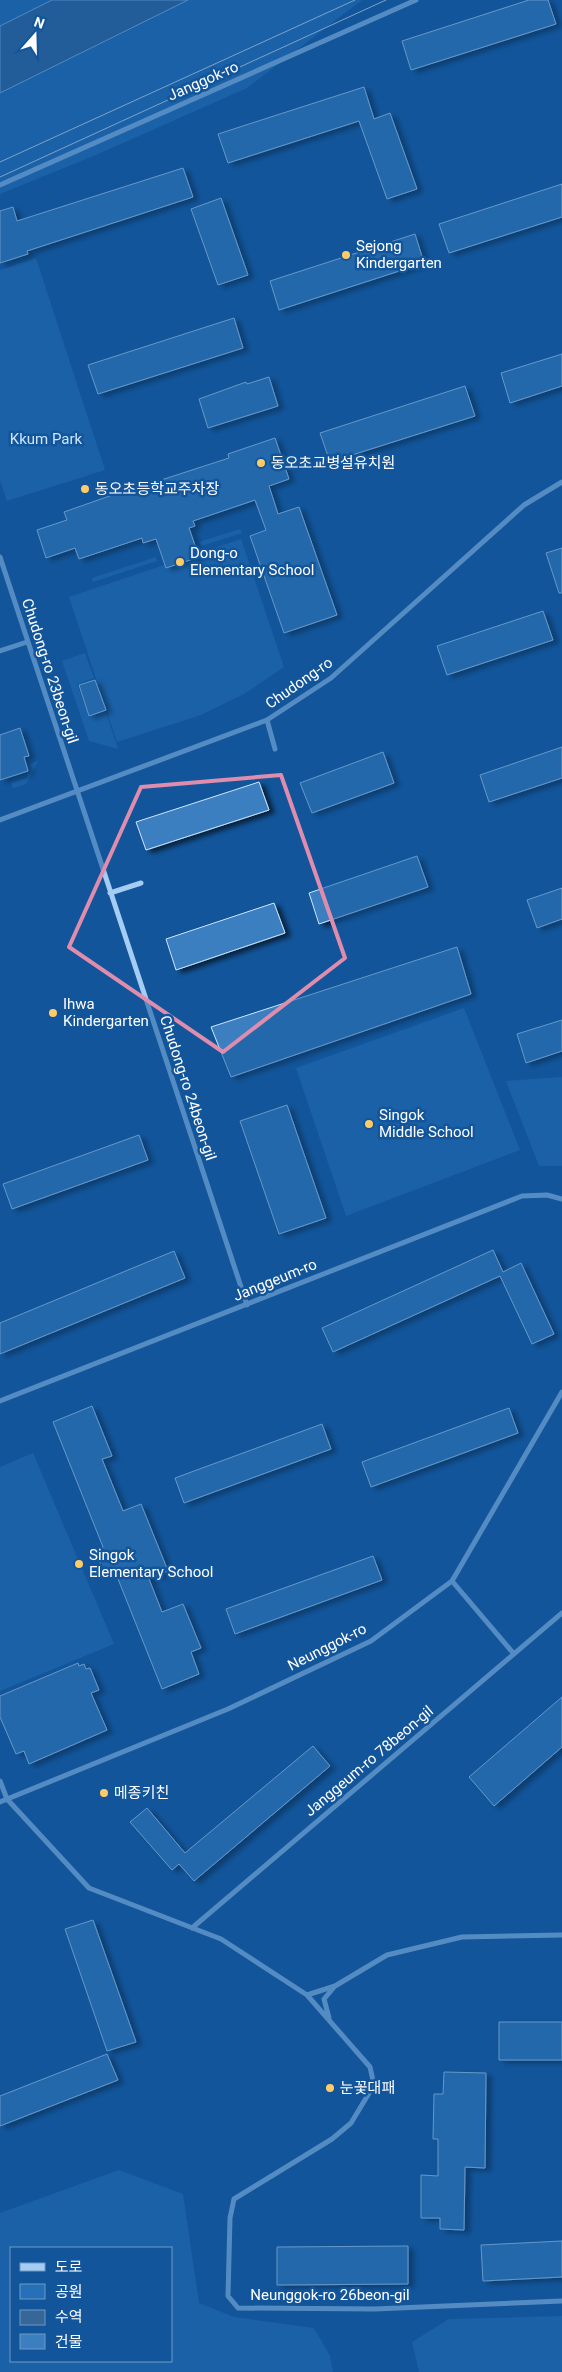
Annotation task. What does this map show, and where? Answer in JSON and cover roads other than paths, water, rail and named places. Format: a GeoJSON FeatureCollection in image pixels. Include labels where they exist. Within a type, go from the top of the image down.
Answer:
{"type":"FeatureCollection","features":[{"type":"Feature","properties":{"kind":"street","name":"Janggok-ro"},"geometry":{"type":"LineString","coordinates":[[0,185],[416,0]]}},
{"type":"Feature","properties":{"kind":"street","name":"Chudong-ro"},"geometry":{"type":"LineString","coordinates":[[0,820],[267,720],[330,678],[524,505],[562,482]]}},
{"type":"Feature","properties":{"kind":"street","name":"Chudong-ro 23beon-gil"},"geometry":{"type":"LineString","coordinates":[[0,557],[76,793]]}},
{"type":"Feature","properties":{"kind":"street"},"geometry":{"type":"LineString","coordinates":[[0,651],[27,642]]}},
{"type":"Feature","properties":{"kind":"street"},"geometry":{"type":"LineString","coordinates":[[267,720],[275,749]]}},
{"type":"Feature","properties":{"kind":"street","name":"Chudong-ro 24beon-gil"},"geometry":{"type":"LineString","coordinates":[[76,793],[247,1305]]}},
{"type":"Feature","properties":{"kind":"street"},"geometry":{"type":"LineString","coordinates":[[110,893],[141,883]]}},
{"type":"Feature","properties":{"kind":"street","name":"Janggeum-ro"},"geometry":{"type":"LineString","coordinates":[[0,1401],[522,1196],[546,1195],[562,1199]]}},
{"type":"Feature","properties":{"kind":"street","name":"Neunggok-ro"},"geometry":{"type":"LineString","coordinates":[[0,1802],[228,1709],[371,1641],[452,1581],[562,1392]]}},
{"type":"Feature","properties":{"kind":"street"},"geometry":{"type":"LineString","coordinates":[[452,1581],[514,1654]]}},
{"type":"Feature","properties":{"kind":"street","name":"Janggeum-ro 78beon-gil"},"geometry":{"type":"LineString","coordinates":[[192,1928],[562,1613]]}},
{"type":"Feature","properties":{"kind":"street","name":"Neunggok-ro 26beon-gil"},"geometry":{"type":"LineString","coordinates":[[0,1781],[8,1799],[89,1888],[221,1939],[307,1995],[370,2067],[374,2085],[352,2123],[332,2138],[234,2200],[230,2218],[228,2296],[238,2308],[375,2310],[562,2301]]}},
{"type":"Feature","properties":{"kind":"street"},"geometry":{"type":"LineString","coordinates":[[307,1995],[335,1986],[387,1955],[462,1937],[562,1935]]}},
{"type":"Feature","properties":{"kind":"street"},"geometry":{"type":"LineString","coordinates":[[330,2021],[324,1999],[335,1986]]}},
{"type":"Feature","properties":{"kind":"water"},"geometry":{"type":"Polygon","coordinates":[[[52,0],[188,0],[0,93],[0,26],[52,0]]]}},
{"type":"Feature","properties":{"kind":"tram line"},"geometry":{"type":"LineString","coordinates":[[0,162],[355,0]]}},
{"type":"Feature","properties":{"kind":"tram line"},"geometry":{"type":"LineString","coordinates":[[0,177],[386,0]]}},
{"type":"Feature","properties":{"kind":"place","name":"Sejong Kindergarten"},"geometry":{"type":"Point","coordinates":[346,255]}},
{"type":"Feature","properties":{"kind":"place","name":"동오초교병설유치원"},"geometry":{"type":"Point","coordinates":[261,463]}},
{"type":"Feature","properties":{"kind":"place","name":"동오초등학교주차장"},"geometry":{"type":"Point","coordinates":[85,489]}},
{"type":"Feature","properties":{"kind":"place","name":"Dong-o Elementary School"},"geometry":{"type":"Point","coordinates":[180,562]}},
{"type":"Feature","properties":{"kind":"place","name":"Ihwa Kindergarten"},"geometry":{"type":"Point","coordinates":[53,1013]}},
{"type":"Feature","properties":{"kind":"place","name":"Singok Middle School"},"geometry":{"type":"Point","coordinates":[369,1124]}},
{"type":"Feature","properties":{"kind":"place","name":"Singok Elementary School"},"geometry":{"type":"Point","coordinates":[79,1564]}},
{"type":"Feature","properties":{"kind":"place","name":"메종키친"},"geometry":{"type":"Point","coordinates":[104,1793]}},
{"type":"Feature","properties":{"kind":"place","name":"눈꽃대패"},"geometry":{"type":"Point","coordinates":[330,2088]}},
{"type":"Feature","properties":{"kind":"park label","name":"Kkum Park"},"geometry":{"type":"Point","coordinates":[46,439]}}]}
